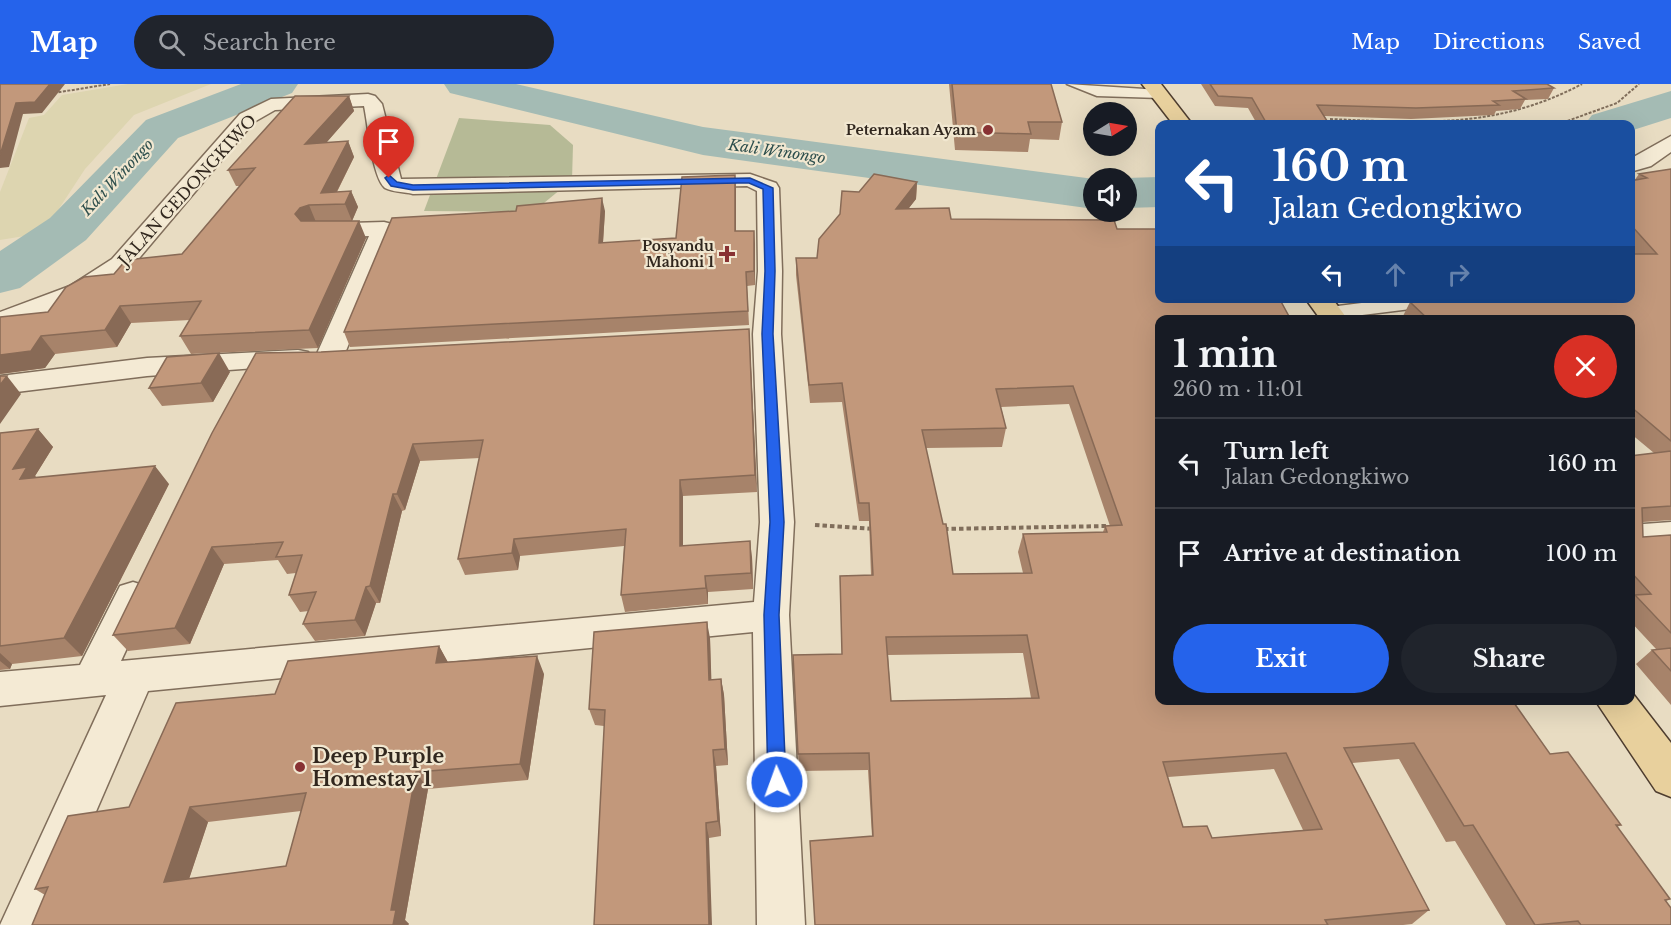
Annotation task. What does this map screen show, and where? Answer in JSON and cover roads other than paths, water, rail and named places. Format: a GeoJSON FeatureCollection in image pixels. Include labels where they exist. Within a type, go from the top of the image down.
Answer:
{"type":"FeatureCollection","features":[{"type":"Feature","properties":{"kind":"main road"},"geometry":{"type":"LineString","coordinates":[[1156,89],[1180,120]]}},
{"type":"Feature","properties":{"kind":"main road"},"geometry":{"type":"LineString","coordinates":[[1619,705],[1671,777]]}},
{"type":"Feature","properties":{"kind":"street","name":"JALAN GEDONGKIWO"},"geometry":{"type":"LineString","coordinates":[[0,321],[70,296],[107,277],[256,111],[271,105],[363,98],[373,104],[389,178],[394,184],[413,188],[738,180],[761,184],[768,188],[770,195],[755,334],[777,522],[771,615],[781,925]]}},
{"type":"Feature","properties":{"kind":"street"},"geometry":{"type":"LineString","coordinates":[[1635,165],[1644,162],[1669,144]]}},
{"type":"Feature","properties":{"kind":"street"},"geometry":{"type":"LineString","coordinates":[[0,385],[147,367],[254,359],[341,357],[384,229],[317,231]]}},
{"type":"Feature","properties":{"kind":"street"},"geometry":{"type":"LineString","coordinates":[[238,389],[254,359]]}},
{"type":"Feature","properties":{"kind":"street"},"geometry":{"type":"LineString","coordinates":[[1635,538],[1671,534]]}},
{"type":"Feature","properties":{"kind":"street"},"geometry":{"type":"LineString","coordinates":[[93,678],[144,574]]}},
{"type":"Feature","properties":{"kind":"street"},"geometry":{"type":"LineString","coordinates":[[0,689],[93,678],[771,615]]}},
{"type":"Feature","properties":{"kind":"street"},"geometry":{"type":"LineString","coordinates":[[23,925],[136,674]]}},
{"type":"Feature","properties":{"kind":"lane"},"geometry":{"type":"LineString","coordinates":[[1074,84],[1097,92],[1156,89]]}},
{"type":"Feature","properties":{"kind":"lane"},"geometry":{"type":"LineString","coordinates":[[1328,310],[1400,303]]}},
{"type":"Feature","properties":{"kind":"waterway","name":"Kali Winongo"},"geometry":{"type":"LineString","coordinates":[[0,276],[68,229],[162,129],[278,84]]}},
{"type":"Feature","properties":{"kind":"waterway","name":"Kali Winongo"},"geometry":{"type":"LineString","coordinates":[[464,84],[703,141],[1083,193]]}},
{"type":"Feature","properties":{"kind":"waterway","name":"Kali Winongo"},"geometry":{"type":"LineString","coordinates":[[1620,120],[1671,104]]}},
{"type":"Feature","properties":{"kind":"waterway","name":"Kali Winongo"},"geometry":{"type":"LineString","coordinates":[[1137,193],[1155,192]]}},
{"type":"Feature","properties":{"kind":"place","name":"Peternakan Ayam"},"geometry":{"type":"Point","coordinates":[988,130]}},
{"type":"Feature","properties":{"kind":"place","name":"Posyandu Mahoni 1"},"geometry":{"type":"Point","coordinates":[727,254]}},
{"type":"Feature","properties":{"kind":"place","name":"Deep Purple Homestay 1"},"geometry":{"type":"Point","coordinates":[300,767]}}]}
